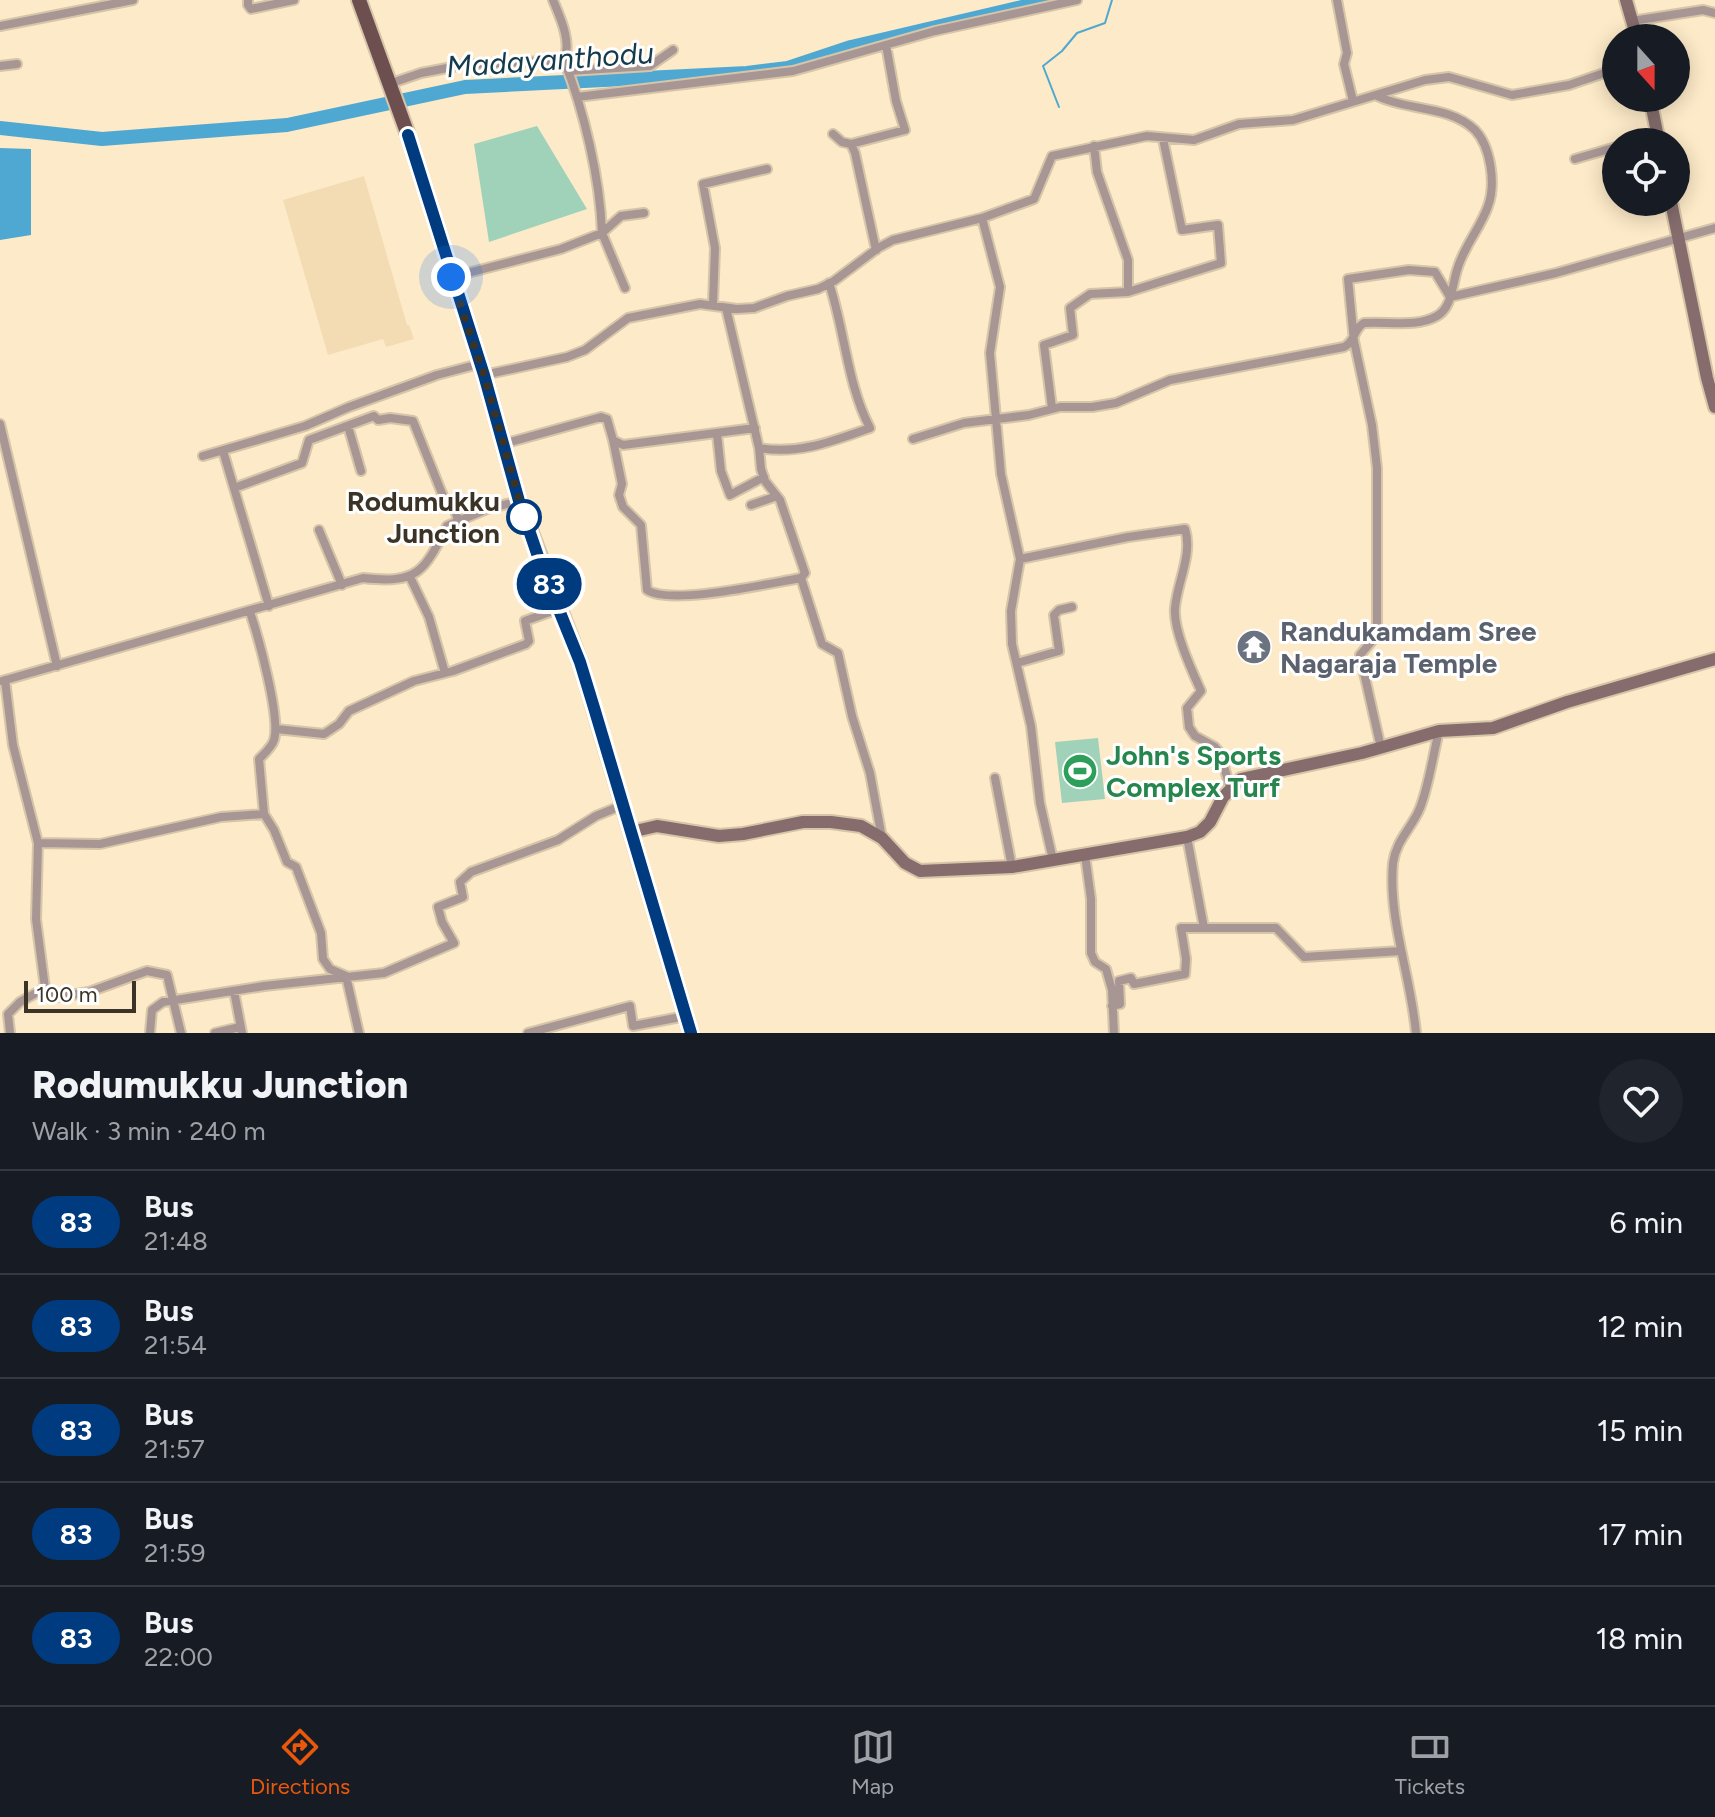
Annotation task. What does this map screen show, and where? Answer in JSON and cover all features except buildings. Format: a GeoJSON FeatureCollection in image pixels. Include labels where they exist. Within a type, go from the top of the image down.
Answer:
{"type":"FeatureCollection","features":[{"type":"Feature","properties":{"kind":"main road"},"geometry":{"type":"LineString","coordinates":[[359,0],[408,135],[482,369],[519,501],[580,662],[691,1033]]}},
{"type":"Feature","properties":{"kind":"street"},"geometry":{"type":"LineString","coordinates":[[0,26],[133,0]]}},
{"type":"Feature","properties":{"kind":"street"},"geometry":{"type":"LineString","coordinates":[[248,0],[251,9],[294,0]]}},
{"type":"Feature","properties":{"kind":"street"},"geometry":{"type":"LineString","coordinates":[[553,0],[566,40],[568,51],[564,60],[577,97],[591,156],[602,233],[625,288]]}},
{"type":"Feature","properties":{"kind":"street"},"geometry":{"type":"LineString","coordinates":[[577,97],[793,71],[935,31],[1077,0]]}},
{"type":"Feature","properties":{"kind":"street"},"geometry":{"type":"LineString","coordinates":[[1337,0],[1347,53],[1344,64],[1353,101]]}},
{"type":"Feature","properties":{"kind":"street"},"geometry":{"type":"LineString","coordinates":[[1626,0],[1633,24]]}},
{"type":"Feature","properties":{"kind":"street"},"geometry":{"type":"LineString","coordinates":[[1632,21],[1703,10],[1715,13]]}},
{"type":"Feature","properties":{"kind":"street"},"geometry":{"type":"LineString","coordinates":[[833,134],[842,142],[851,144],[905,130],[896,101],[886,45]]}},
{"type":"Feature","properties":{"kind":"street"},"geometry":{"type":"LineString","coordinates":[[570,75],[650,66],[673,50]]}},
{"type":"Feature","properties":{"kind":"street"},"geometry":{"type":"LineString","coordinates":[[390,86],[421,73],[463,65],[564,60]]}},
{"type":"Feature","properties":{"kind":"street"},"geometry":{"type":"LineString","coordinates":[[0,66],[17,64]]}},
{"type":"Feature","properties":{"kind":"street"},"geometry":{"type":"LineString","coordinates":[[203,456],[305,426],[437,375],[567,357],[585,350],[628,318],[700,304],[754,308],[829,283],[893,240],[982,218],[1034,199],[1052,156],[1147,136],[1194,140],[1239,124],[1293,120],[1425,80],[1449,77],[1512,95],[1569,85],[1602,74]]}},
{"type":"Feature","properties":{"kind":"street"},"geometry":{"type":"LineString","coordinates":[[913,439],[964,423],[1029,415],[1052,408],[1116,403],[1170,380],[1344,347],[1354,341],[1357,328],[1364,323],[1418,323],[1436,317],[1445,310],[1462,257],[1489,204],[1489,154],[1477,132],[1459,119],[1430,109],[1389,102],[1376,95]]}},
{"type":"Feature","properties":{"kind":"street"},"geometry":{"type":"LineString","coordinates":[[1052,408],[1044,345],[1073,335],[1070,308],[1090,294],[1128,292],[1221,263],[1218,225],[1182,230],[1163,139]]}},
{"type":"Feature","properties":{"kind":"street"},"geometry":{"type":"LineString","coordinates":[[851,144],[876,250]]}},
{"type":"Feature","properties":{"kind":"street"},"geometry":{"type":"LineString","coordinates":[[1094,146],[1097,172],[1128,260],[1128,292]]}},
{"type":"Feature","properties":{"kind":"street"},"geometry":{"type":"LineString","coordinates":[[1575,159],[1602,151]]}},
{"type":"Feature","properties":{"kind":"street"},"geometry":{"type":"LineString","coordinates":[[713,304],[715,248],[703,184],[767,169]]}},
{"type":"Feature","properties":{"kind":"street"},"geometry":{"type":"LineString","coordinates":[[451,277],[561,249],[602,233],[621,216],[644,213]]}},
{"type":"Feature","properties":{"kind":"street"},"geometry":{"type":"LineString","coordinates":[[1674,216],[1715,407]]}},
{"type":"Feature","properties":{"kind":"street"},"geometry":{"type":"LineString","coordinates":[[982,218],[1000,287],[990,353],[1001,474],[1020,559],[1011,611],[1012,644],[1031,726],[1040,803],[1053,860]]}},
{"type":"Feature","properties":{"kind":"street"},"geometry":{"type":"LineString","coordinates":[[1450,297],[1556,273],[1715,228]]}},
{"type":"Feature","properties":{"kind":"street"},"geometry":{"type":"LineString","coordinates":[[1381,748],[1360,655],[1377,635],[1377,468],[1372,425],[1354,341],[1348,279],[1409,270],[1435,272],[1450,297]]}},
{"type":"Feature","properties":{"kind":"street"},"geometry":{"type":"LineString","coordinates":[[759,448],[780,452],[808,449],[870,428],[860,408],[840,316],[829,283]]}},
{"type":"Feature","properties":{"kind":"street"},"geometry":{"type":"LineString","coordinates":[[503,444],[601,417],[607,419],[622,484],[619,495],[623,507],[641,525],[647,590],[662,597],[801,578],[805,573],[790,527],[777,496],[764,477],[726,308]]}},
{"type":"Feature","properties":{"kind":"street"},"geometry":{"type":"LineString","coordinates":[[234,488],[302,463],[309,440],[374,416],[378,420],[413,421],[445,501],[454,505],[458,521]]}},
{"type":"Feature","properties":{"kind":"street"},"geometry":{"type":"LineString","coordinates":[[0,424],[57,666]]}},
{"type":"Feature","properties":{"kind":"street"},"geometry":{"type":"LineString","coordinates":[[348,426],[361,471]]}},
{"type":"Feature","properties":{"kind":"street"},"geometry":{"type":"LineString","coordinates":[[613,440],[623,445],[755,428]]}},
{"type":"Feature","properties":{"kind":"street"},"geometry":{"type":"LineString","coordinates":[[717,434],[721,471],[730,495],[764,477]]}},
{"type":"Feature","properties":{"kind":"street"},"geometry":{"type":"LineString","coordinates":[[223,451],[269,606]]}},
{"type":"Feature","properties":{"kind":"street"},"geometry":{"type":"LineString","coordinates":[[751,505],[777,496]]}},
{"type":"Feature","properties":{"kind":"street"},"geometry":{"type":"LineString","coordinates":[[181,1033],[167,975],[147,971],[89,992],[52,998],[45,988],[36,919],[38,843],[13,745],[3,681],[363,578],[394,582],[410,577],[431,559],[447,526],[487,509],[519,501]]}},
{"type":"Feature","properties":{"kind":"street"},"geometry":{"type":"LineString","coordinates":[[1020,559],[1185,529],[1188,538],[1174,611],[1201,691],[1187,708],[1189,727],[1195,736],[1220,753],[1230,787]]}},
{"type":"Feature","properties":{"kind":"street"},"geometry":{"type":"LineString","coordinates":[[319,530],[342,585]]}},
{"type":"Feature","properties":{"kind":"street"},"geometry":{"type":"LineString","coordinates":[[410,577],[429,617],[445,673]]}},
{"type":"Feature","properties":{"kind":"street"},"geometry":{"type":"LineString","coordinates":[[801,578],[822,644],[838,653],[852,716],[870,773],[882,838]]}},
{"type":"Feature","properties":{"kind":"street"},"geometry":{"type":"LineString","coordinates":[[1017,663],[1059,651],[1054,615],[1059,610],[1072,607]]}},
{"type":"Feature","properties":{"kind":"street"},"geometry":{"type":"LineString","coordinates":[[276,729],[324,734],[339,724],[349,711],[414,681],[526,644],[529,641],[525,621],[558,609]]}},
{"type":"Feature","properties":{"kind":"street"},"geometry":{"type":"LineString","coordinates":[[250,612],[276,729],[274,743],[259,759],[264,814],[287,862],[296,867],[321,933],[323,959],[330,969],[346,976]]}},
{"type":"Feature","properties":{"kind":"street"},"geometry":{"type":"LineString","coordinates":[[631,832],[657,826],[719,836],[803,822],[831,822],[861,826],[882,838],[905,863],[920,871],[1012,867],[1187,837],[1200,832],[1210,822],[1230,787],[1241,779],[1381,748],[1439,731],[1493,728],[1557,705],[1715,659]]}},
{"type":"Feature","properties":{"kind":"street"},"geometry":{"type":"LineString","coordinates":[[1416,1033],[1397,933],[1393,863],[1398,842],[1420,809],[1439,731]]}},
{"type":"Feature","properties":{"kind":"street"},"geometry":{"type":"LineString","coordinates":[[995,778],[1012,867]]}},
{"type":"Feature","properties":{"kind":"street"},"geometry":{"type":"LineString","coordinates":[[150,1033],[152,1010],[156,1005],[234,991],[384,973],[454,943],[442,922],[438,907],[463,897],[460,882],[463,877],[558,840],[596,816],[623,805]]}},
{"type":"Feature","properties":{"kind":"street"},"geometry":{"type":"LineString","coordinates":[[38,843],[100,844],[221,817],[264,814]]}},
{"type":"Feature","properties":{"kind":"street"},"geometry":{"type":"LineString","coordinates":[[1187,837],[1204,928]]}},
{"type":"Feature","properties":{"kind":"street"},"geometry":{"type":"LineString","coordinates":[[1085,855],[1091,899],[1091,953],[1095,962],[1106,969],[1114,1033]]}},
{"type":"Feature","properties":{"kind":"street"},"geometry":{"type":"LineString","coordinates":[[1112,1006],[1120,1004],[1119,981],[1131,978],[1134,984],[1185,974],[1181,928],[1276,928],[1304,957],[1401,951]]}},
{"type":"Feature","properties":{"kind":"street"},"geometry":{"type":"LineString","coordinates":[[346,976],[359,1033]]}},
{"type":"Feature","properties":{"kind":"street"},"geometry":{"type":"LineString","coordinates":[[10,1033],[8,1014],[20,1002],[45,988]]}},
{"type":"Feature","properties":{"kind":"street"},"geometry":{"type":"LineString","coordinates":[[215,1033],[241,1030],[234,991]]}},
{"type":"Feature","properties":{"kind":"street"},"geometry":{"type":"LineString","coordinates":[[528,1033],[630,1006],[633,1026],[686,1016]]}},
{"type":"Feature","properties":{"kind":"shaded area"},"geometry":{"type":"Polygon","coordinates":[[[364,176],[407,325],[414,339],[386,347],[383,339],[328,355],[283,200],[364,176]]]}},
{"type":"Feature","properties":{"kind":"green space"},"geometry":{"type":"Polygon","coordinates":[[[537,126],[587,209],[489,242],[474,144],[537,126]]]}},
{"type":"Feature","properties":{"kind":"green space","name":"John's Sports Complex Turf"},"geometry":{"type":"Polygon","coordinates":[[[1098,738],[1105,799],[1062,803],[1055,742],[1098,738]]]}},
{"type":"Feature","properties":{"kind":"water"},"geometry":{"type":"Polygon","coordinates":[[[0,148],[31,149],[31,235],[0,240],[0,148]]]}},
{"type":"Feature","properties":{"kind":"waterway","name":"Madayanthodu"},"geometry":{"type":"LineString","coordinates":[[0,128],[102,139],[287,125],[465,87],[747,73],[788,68],[851,47],[1052,0]]}},
{"type":"Feature","properties":{"kind":"waterway"},"geometry":{"type":"LineString","coordinates":[[1059,107],[1043,66],[1062,51],[1077,33],[1105,23],[1112,0]]}},
{"type":"Feature","properties":{"kind":"bus line","name":"83"},"geometry":{"type":"LineString","coordinates":[[408,135],[484,375],[519,501],[580,662],[691,1033]]}},
{"type":"Feature","properties":{"kind":"place","name":"Rodumukku Junction"},"geometry":{"type":"Point","coordinates":[524,517]}},
{"type":"Feature","properties":{"kind":"place","name":"Randukamdam Sree Nagaraja Temple"},"geometry":{"type":"Point","coordinates":[1254,647]}},
{"type":"Feature","properties":{"kind":"place","name":"John's Sports Complex Turf"},"geometry":{"type":"Point","coordinates":[1080,771]}},
{"type":"Feature","properties":{"kind":"route"},"geometry":{"type":"LineString","coordinates":[[451,277],[484,375],[526,524],[524,517]]}}]}
